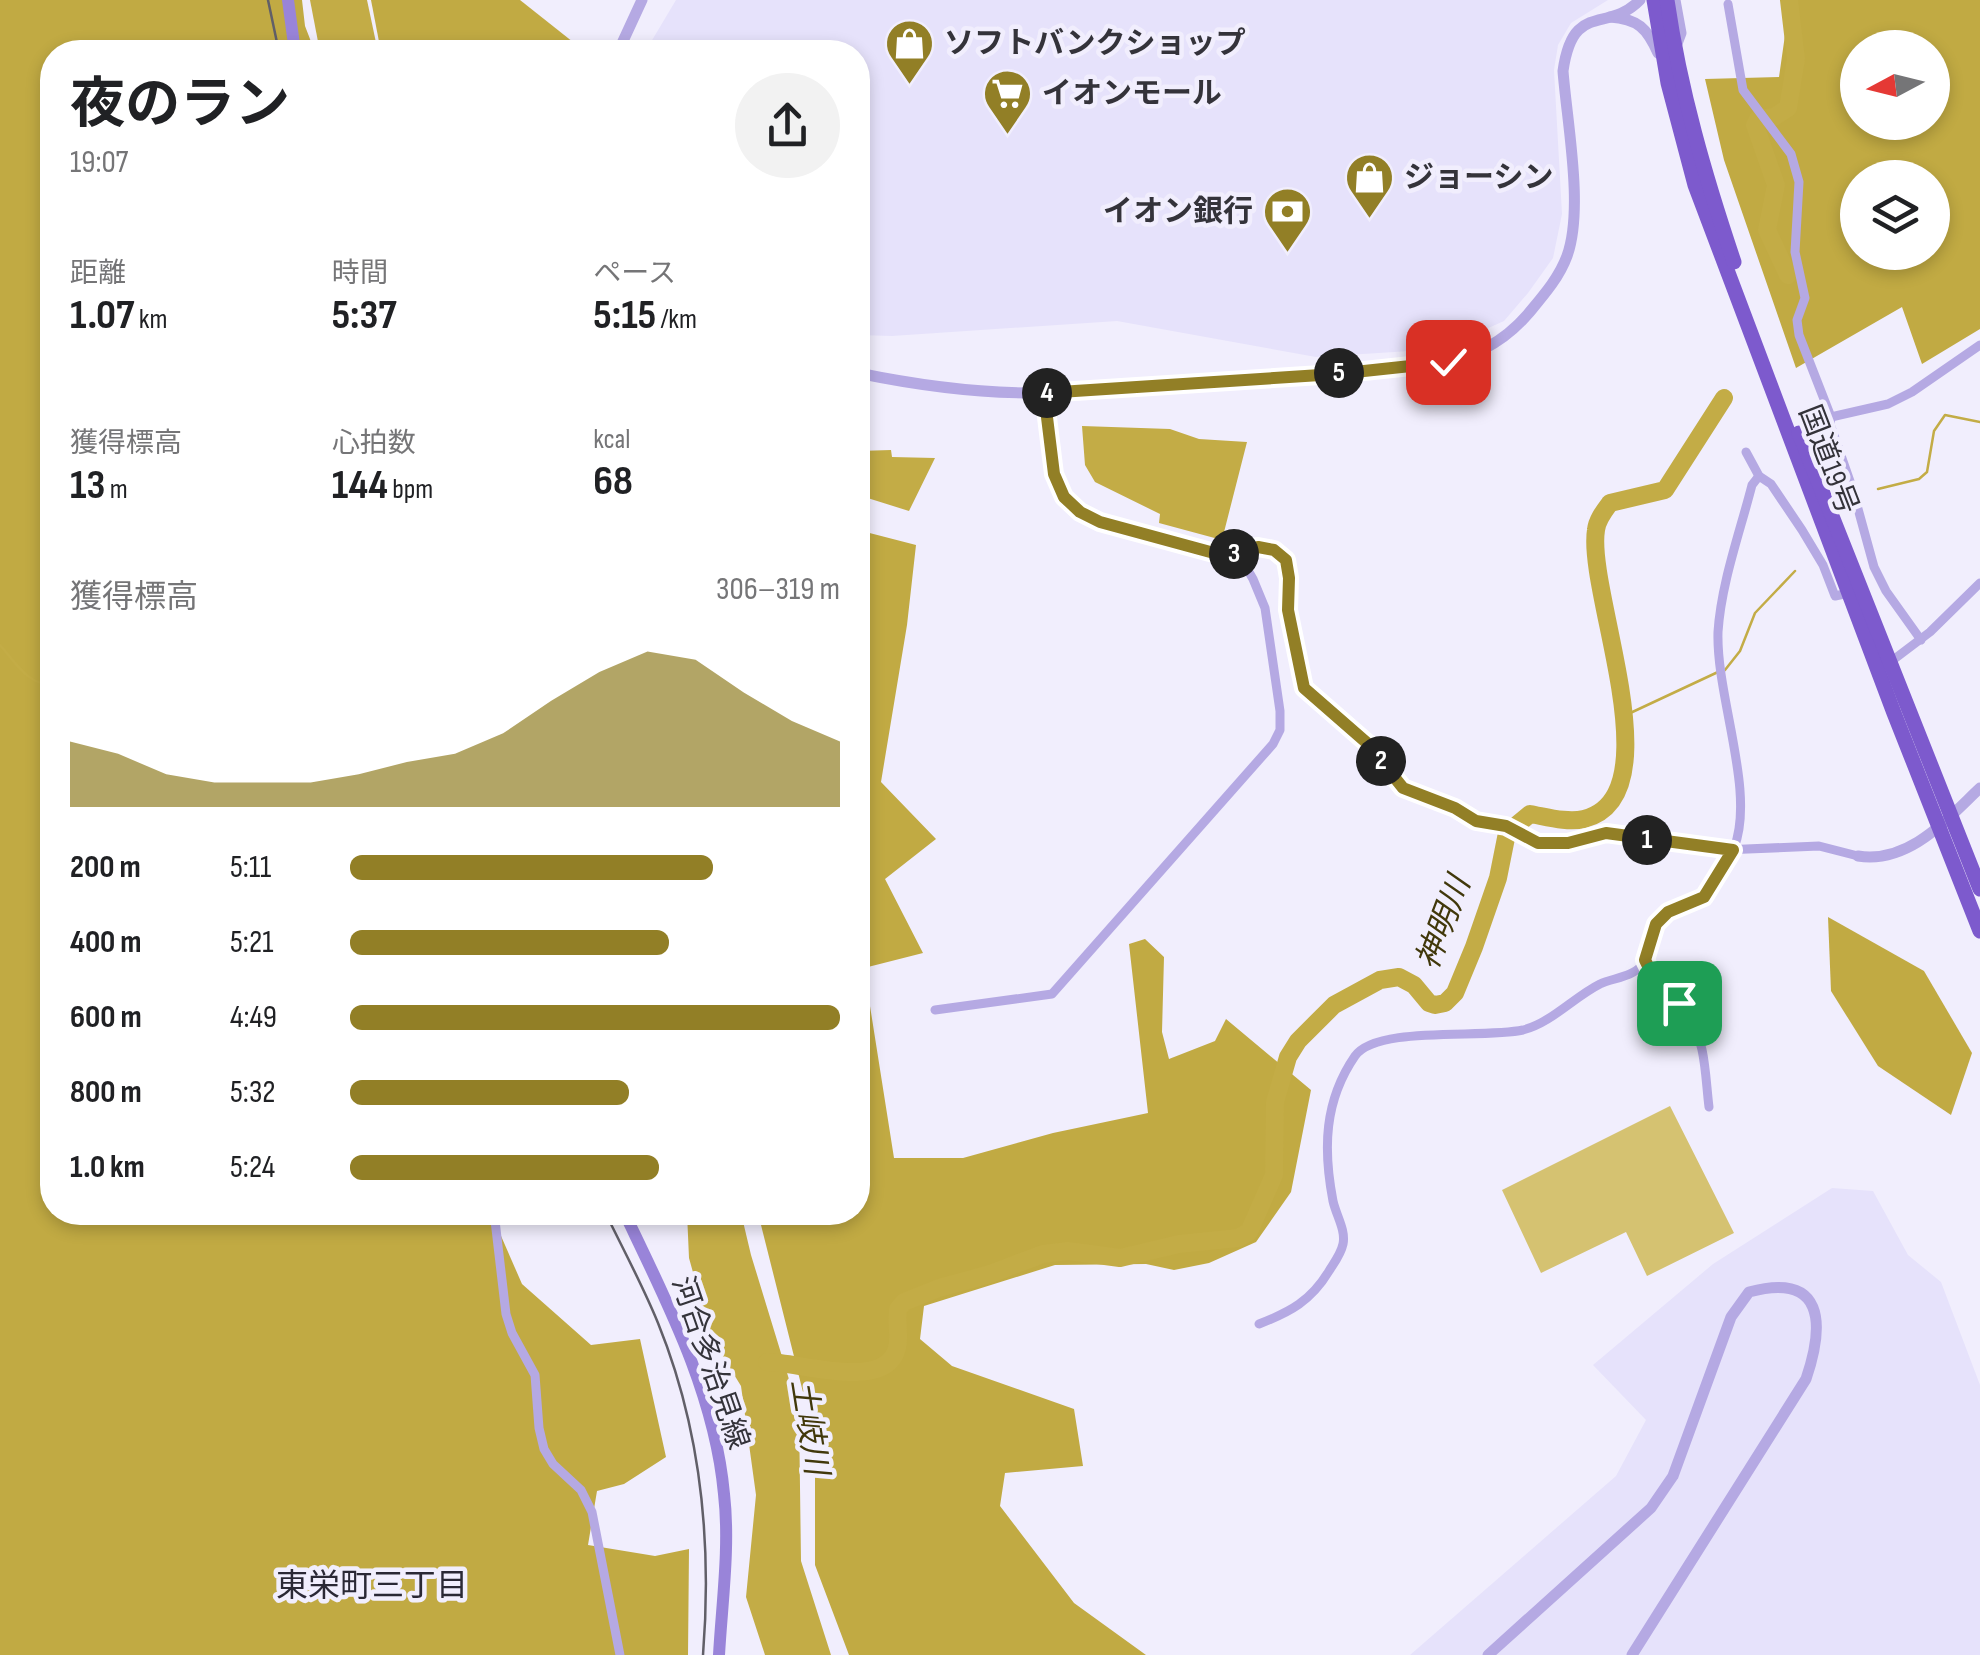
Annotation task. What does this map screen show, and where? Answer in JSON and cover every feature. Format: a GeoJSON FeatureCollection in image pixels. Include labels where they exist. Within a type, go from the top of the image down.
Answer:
{"type":"FeatureCollection","features":[{"type":"Feature","properties":{"kind":"highway","name":"国道19号"},"geometry":{"type":"LineString","coordinates":[[1654,0],[1665,69],[1695,184],[1849,592],[1884,666]]}},
{"type":"Feature","properties":{"kind":"highway","name":"国道19号"},"geometry":{"type":"LineString","coordinates":[[1667,0],[1704,175],[1980,931]]}},
{"type":"Feature","properties":{"kind":"highway","name":"国道19号"},"geometry":{"type":"LineString","coordinates":[[1943,821],[1980,889]]}},
{"type":"Feature","properties":{"kind":"main road"},"geometry":{"type":"LineString","coordinates":[[288,0],[293,40]]}},
{"type":"Feature","properties":{"kind":"main road","name":"河合多治見線"},"geometry":{"type":"LineString","coordinates":[[630,1225],[677,1324],[719,1454],[725,1532],[719,1655]]}},
{"type":"Feature","properties":{"kind":"street"},"geometry":{"type":"LineString","coordinates":[[624,40],[642,0]]}},
{"type":"Feature","properties":{"kind":"street"},"geometry":{"type":"LineString","coordinates":[[870,375],[931,388],[991,394],[1044,393],[1418,366],[1462,358],[1500,341],[1550,289],[1567,256],[1574,223],[1563,71],[1566,50],[1575,32],[1590,20],[1634,6],[1640,0]]}},
{"type":"Feature","properties":{"kind":"street"},"geometry":{"type":"LineString","coordinates":[[1675,0],[1681,33],[1675,52]]}},
{"type":"Feature","properties":{"kind":"street"},"geometry":{"type":"LineString","coordinates":[[1728,4],[1743,90],[1792,154],[1799,182],[1795,252],[1804,298],[1797,320],[1798,335],[1831,417],[1874,566],[1886,591],[1921,640]]}},
{"type":"Feature","properties":{"kind":"street"},"geometry":{"type":"LineString","coordinates":[[1606,17],[1631,19],[1645,27],[1665,69]]}},
{"type":"Feature","properties":{"kind":"street"},"geometry":{"type":"LineString","coordinates":[[1831,417],[1888,404],[1980,345]]}},
{"type":"Feature","properties":{"kind":"street"},"geometry":{"type":"LineString","coordinates":[[1044,393],[1054,474],[1064,497],[1080,512],[1100,522],[1225,556],[1258,547],[1274,550],[1286,560],[1288,610],[1304,688],[1367,743],[1403,788],[1455,808],[1476,821],[1506,826],[1538,843],[1568,843],[1606,833],[1733,850],[1819,846],[1858,856],[1884,857],[1903,851],[1980,788]]}},
{"type":"Feature","properties":{"kind":"street"},"geometry":{"type":"LineString","coordinates":[[1746,452],[1759,476],[1782,498],[1823,565],[1835,596],[1849,592]]}},
{"type":"Feature","properties":{"kind":"street"},"geometry":{"type":"LineString","coordinates":[[1259,1324],[1307,1300],[1318,1290],[1341,1251],[1344,1241],[1331,1188],[1327,1133],[1333,1100],[1357,1053],[1366,1045],[1388,1038],[1458,1037],[1535,1026],[1597,986],[1642,966],[1656,924],[1668,912],[1704,897],[1733,850],[1743,806],[1721,682],[1718,634],[1752,485],[1759,476]]}},
{"type":"Feature","properties":{"kind":"street"},"geometry":{"type":"LineString","coordinates":[[935,1010],[1052,994],[1272,744],[1280,730],[1280,710],[1264,608],[1238,553]]}},
{"type":"Feature","properties":{"kind":"street"},"geometry":{"type":"LineString","coordinates":[[1884,666],[1921,640],[1980,583]]}},
{"type":"Feature","properties":{"kind":"street"},"geometry":{"type":"LineString","coordinates":[[1645,960],[1653,976],[1679,1003],[1698,1032],[1709,1106]]}},
{"type":"Feature","properties":{"kind":"street"},"geometry":{"type":"LineString","coordinates":[[496,1225],[506,1314],[535,1374],[544,1449],[553,1464],[582,1490],[592,1512],[620,1655]]}},
{"type":"Feature","properties":{"kind":"street"},"geometry":{"type":"LineString","coordinates":[[1488,1655],[1651,1508],[1673,1476],[1731,1317],[1749,1292],[1775,1285],[1803,1292],[1817,1310],[1818,1346],[1806,1379],[1632,1655]]}},
{"type":"Feature","properties":{"kind":"shaded area"},"geometry":{"type":"Polygon","coordinates":[[[0,0],[302,0],[310,40],[40,40],[40,1225],[496,1225],[522,1284],[591,1345],[640,1339],[666,1457],[624,1484],[597,1491],[588,1545],[655,1556],[689,1549],[688,1655],[0,1655],[0,0]]]}},
{"type":"Feature","properties":{"kind":"shaded area"},"geometry":{"type":"Polygon","coordinates":[[[310,0],[367,0],[375,40],[318,40],[310,0]]]}},
{"type":"Feature","properties":{"kind":"shaded area"},"geometry":{"type":"Polygon","coordinates":[[[371,0],[520,0],[570,40],[379,40],[371,0]]]}},
{"type":"Feature","properties":{"kind":"shaded area","name":"イオンモール"},"geometry":{"type":"Polygon","coordinates":[[[676,0],[1608,0],[1571,23],[1558,45],[1554,70],[1562,214],[1553,258],[1528,293],[1504,321],[1441,349],[1316,357],[1117,321],[870,335],[870,40],[652,40],[676,0]]]}},
{"type":"Feature","properties":{"kind":"shaded area"},"geometry":{"type":"Polygon","coordinates":[[[1790,0],[1980,0],[1980,329],[1922,364],[1902,307],[1796,368],[1724,160],[1705,79],[1779,77],[1790,0]]]}},
{"type":"Feature","properties":{"kind":"shaded area"},"geometry":{"type":"Polygon","coordinates":[[[1082,426],[1170,429],[1199,439],[1247,442],[1222,540],[1159,523],[1160,514],[1095,482],[1085,465],[1082,426]]]}},
{"type":"Feature","properties":{"kind":"shaded area"},"geometry":{"type":"Polygon","coordinates":[[[891,450],[892,457],[935,458],[909,511],[870,499],[870,451],[891,450]]]}},
{"type":"Feature","properties":{"kind":"shaded area"},"geometry":{"type":"Polygon","coordinates":[[[870,533],[916,545],[881,782],[936,839],[885,879],[923,953],[870,966],[870,533]]]}},
{"type":"Feature","properties":{"kind":"shaded area"},"geometry":{"type":"Polygon","coordinates":[[[1828,917],[1924,971],[1972,1053],[1951,1115],[1878,1066],[1831,991],[1828,917]]]}},
{"type":"Feature","properties":{"kind":"shaded area"},"geometry":{"type":"Polygon","coordinates":[[[1145,939],[1164,957],[1162,1032],[1169,1059],[1215,1041],[1226,1019],[1311,1090],[1291,1192],[1256,1242],[1209,1263],[1174,1270],[1146,1264],[1055,1265],[924,1306],[920,1339],[952,1366],[1074,1409],[1083,1466],[1005,1473],[1000,1506],[1074,1603],[1146,1655],[849,1655],[815,1565],[815,1440],[761,1225],[870,1225],[870,1006],[894,1158],[963,1158],[1053,1133],[1148,1113],[1129,944],[1145,939]]]}},
{"type":"Feature","properties":{"kind":"shaded area"},"geometry":{"type":"Polygon","coordinates":[[[1670,1106],[1734,1233],[1647,1276],[1626,1232],[1541,1273],[1502,1190],[1670,1106]]]}},
{"type":"Feature","properties":{"kind":"shaded area"},"geometry":{"type":"Polygon","coordinates":[[[1832,1188],[1873,1191],[1908,1255],[1941,1282],[1980,1385],[1980,1655],[1410,1655],[1616,1476],[1646,1420],[1593,1365],[1713,1264],[1832,1188]]]}},
{"type":"Feature","properties":{"kind":"shaded area"},"geometry":{"type":"Polygon","coordinates":[[[688,1225],[744,1225],[799,1412],[801,1561],[831,1655],[765,1655],[746,1597],[756,1495],[741,1386],[711,1337],[689,1258],[688,1225]]]}},
{"type":"Feature","properties":{"kind":"waterway","name":"神明川"},"geometry":{"type":"LineString","coordinates":[[1788,275],[1767,230],[1776,185],[1755,125],[1758,119],[1774,117],[1788,108],[1796,59],[1789,0]]}},
{"type":"Feature","properties":{"kind":"waterway","name":"神明川"},"geometry":{"type":"LineString","coordinates":[[767,1362],[839,1372],[876,1369],[889,1361],[897,1348],[898,1309],[904,1302],[939,1288],[1043,1254],[1068,1251],[1120,1258],[1179,1244],[1238,1238],[1249,1232],[1274,1175],[1275,1102],[1288,1057],[1298,1041],[1334,1005],[1380,980],[1399,977],[1414,985],[1429,1003],[1445,1003],[1455,993],[1474,947],[1498,878],[1507,833],[1530,814],[1578,820],[1610,803],[1623,773],[1625,734],[1596,559],[1597,526],[1610,503],[1665,490],[1724,398]]}},
{"type":"Feature","properties":{"kind":"waterway"},"geometry":{"type":"LineString","coordinates":[[1878,489],[1919,479],[1927,472],[1934,431],[1945,415],[1980,422]]}},
{"type":"Feature","properties":{"kind":"waterway"},"geometry":{"type":"LineString","coordinates":[[1725,670],[1740,651],[1755,613],[1795,571]]}},
{"type":"Feature","properties":{"kind":"waterway"},"geometry":{"type":"LineString","coordinates":[[0,645],[29,677],[40,683]]}},
{"type":"Feature","properties":{"kind":"waterway"},"geometry":{"type":"LineString","coordinates":[[1626,715],[1718,672]]}},
{"type":"Feature","properties":{"kind":"railway"},"geometry":{"type":"LineString","coordinates":[[268,0],[276,40]]}},
{"type":"Feature","properties":{"kind":"railway"},"geometry":{"type":"LineString","coordinates":[[611,1225],[658,1323],[673,1363],[694,1445],[706,1570],[703,1655]]}},
{"type":"Feature","properties":{"kind":"place","name":"ソフトバンクショップ"},"geometry":{"type":"Point","coordinates":[909,86]}},
{"type":"Feature","properties":{"kind":"place","name":"イオンモール"},"geometry":{"type":"Point","coordinates":[1007,136]}},
{"type":"Feature","properties":{"kind":"place","name":"ジョーシン"},"geometry":{"type":"Point","coordinates":[1369,220]}},
{"type":"Feature","properties":{"kind":"place","name":"イオン銀行"},"geometry":{"type":"Point","coordinates":[1288,254]}},
{"type":"Feature","properties":{"kind":"district","name":"東栄町三丁目"},"geometry":{"type":"Point","coordinates":[372,1586]}},
{"type":"Feature","properties":{"kind":"route"},"geometry":{"type":"LineString","coordinates":[[1448,362],[1336,374],[1044,393],[1054,474],[1064,497],[1080,512],[1100,522],[1225,556],[1258,547],[1274,550],[1286,560],[1288,610],[1304,688],[1367,743],[1403,788],[1455,808],[1476,821],[1506,826],[1538,843],[1568,843],[1606,833],[1733,850],[1704,897],[1668,912],[1656,924],[1645,960],[1664,990],[1679,1003]]}},
{"type":"Feature","properties":{"kind":"water label","name":"土岐川"},"geometry":{"type":"Point","coordinates":[809,1427]}}]}
